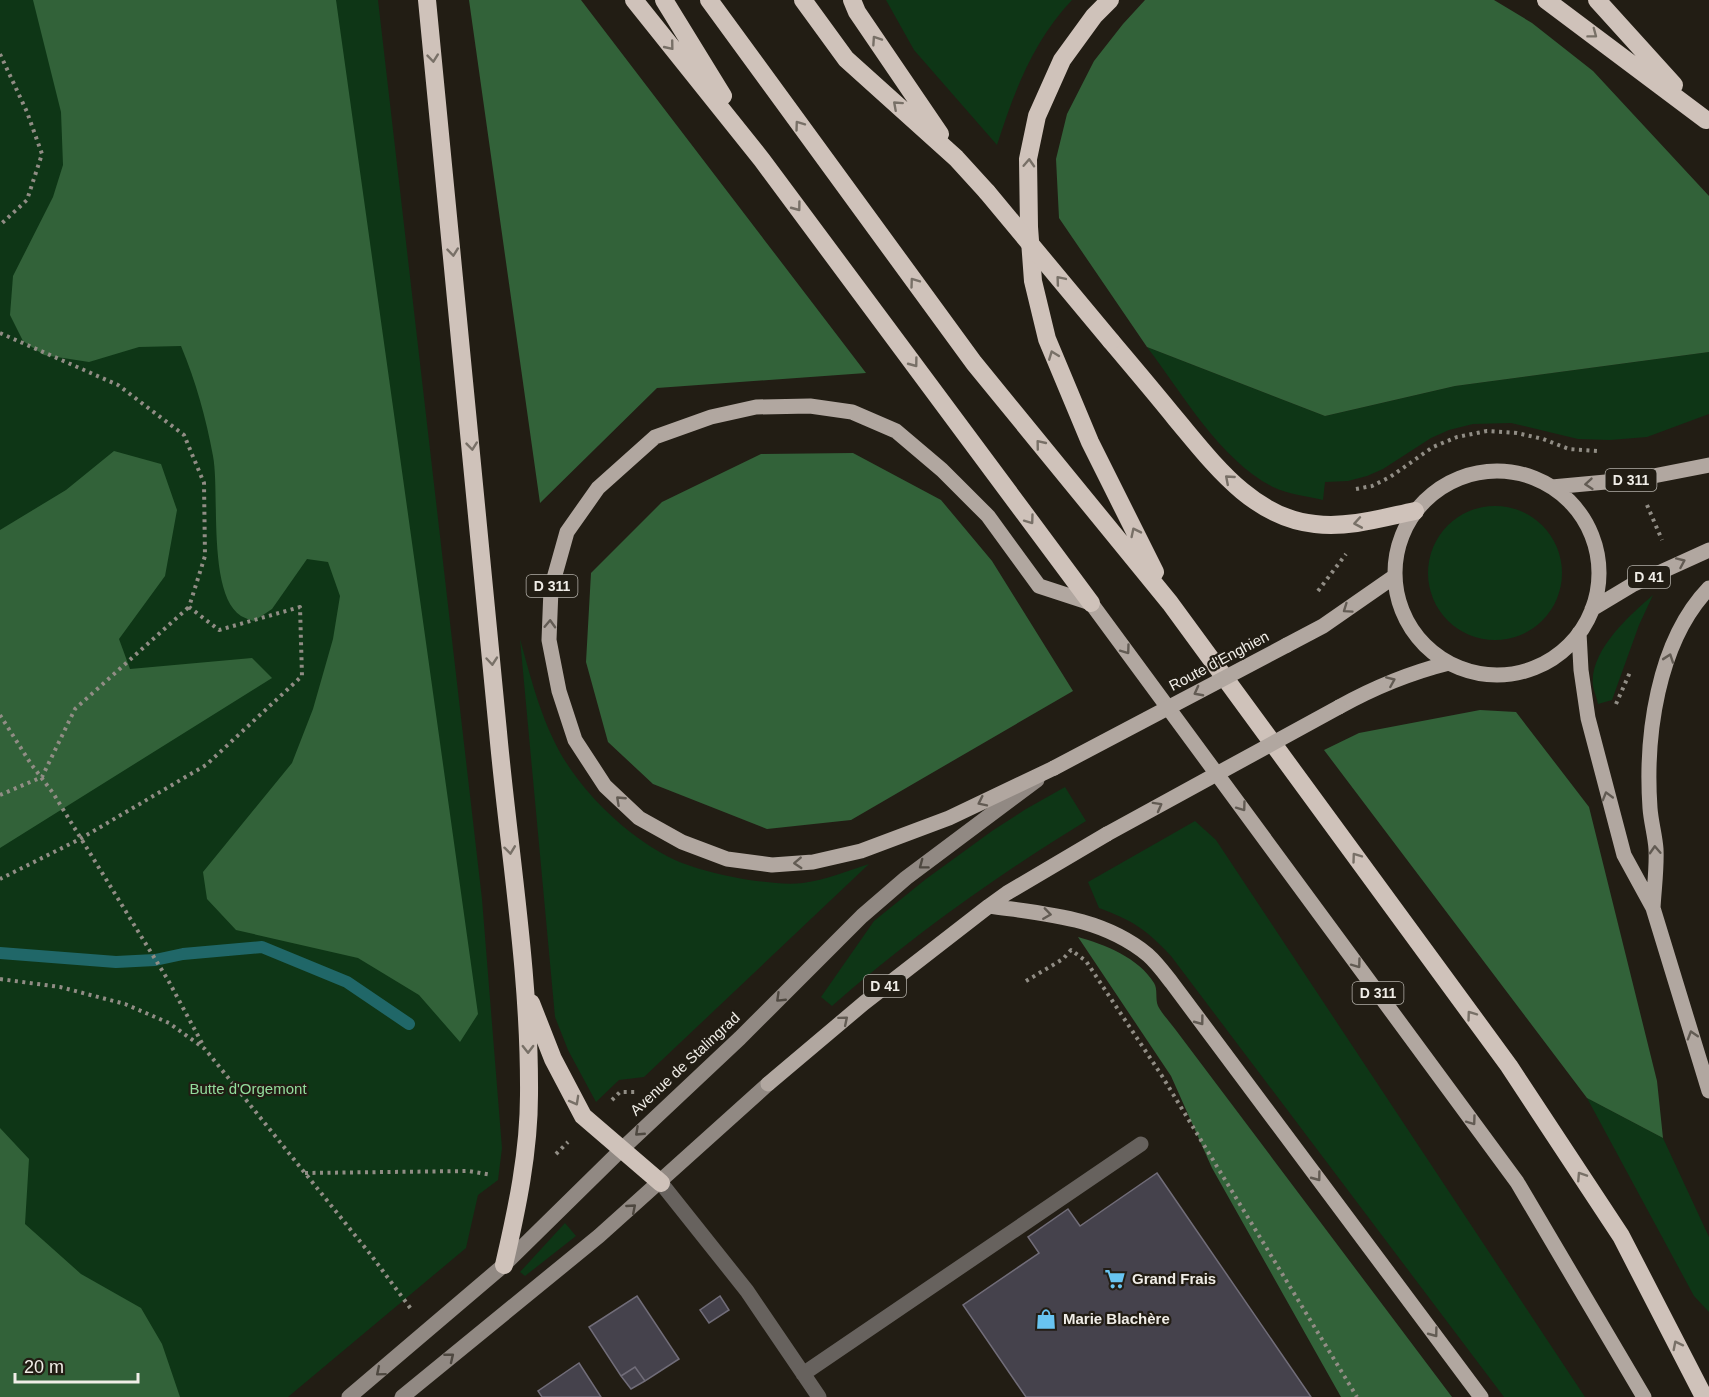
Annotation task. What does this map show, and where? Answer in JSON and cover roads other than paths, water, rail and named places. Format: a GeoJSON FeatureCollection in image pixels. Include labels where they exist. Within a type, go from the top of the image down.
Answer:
{"type":"FeatureCollection","features":[{"type":"Feature","properties":{"kind":"highway"},"geometry":{"type":"LineString","coordinates":[[427,0],[474,469],[503,792],[526,990],[529,1097],[522,1180],[504,1265]]}},
{"type":"Feature","properties":{"kind":"highway"},"geometry":{"type":"LineString","coordinates":[[634,0],[762,160],[1091,603]]}},
{"type":"Feature","properties":{"kind":"highway"},"geometry":{"type":"LineString","coordinates":[[664,0],[762,160]]}},
{"type":"Feature","properties":{"kind":"highway"},"geometry":{"type":"LineString","coordinates":[[709,0],[974,363],[1170,603],[1509,1066],[1621,1236],[1704,1397]]}},
{"type":"Feature","properties":{"kind":"highway"},"geometry":{"type":"LineString","coordinates":[[803,0],[846,59],[956,158],[987,192],[1221,472],[1246,494],[1276,514],[1314,524],[1350,525],[1415,512]]}},
{"type":"Feature","properties":{"kind":"highway"},"geometry":{"type":"LineString","coordinates":[[852,0],[857,12],[956,158]]}},
{"type":"Feature","properties":{"kind":"highway"},"geometry":{"type":"LineString","coordinates":[[1110,0],[1094,16],[1062,60],[1037,116],[1028,159],[1029,227],[1034,281],[1047,339],[1068,394],[1170,603]]}},
{"type":"Feature","properties":{"kind":"highway"},"geometry":{"type":"LineString","coordinates":[[1546,0],[1707,122]]}},
{"type":"Feature","properties":{"kind":"highway"},"geometry":{"type":"LineString","coordinates":[[1596,0],[1707,122]]}},
{"type":"Feature","properties":{"kind":"highway"},"geometry":{"type":"LineString","coordinates":[[526,990],[553,1059],[583,1116],[661,1183]]}},
{"type":"Feature","properties":{"kind":"main road","name":"D 311"},"geometry":{"type":"LineString","coordinates":[[1054,768],[949,818],[861,851],[813,862],[772,865],[727,858],[682,842],[639,818],[605,786],[575,740],[559,691],[549,640],[551,589],[567,532],[598,488],[655,437],[711,417],[756,406],[810,406],[852,412],[896,431],[942,470],[988,516],[1039,586],[1091,603],[1517,1182],[1644,1397]]}},
{"type":"Feature","properties":{"kind":"main road","name":"D 311"},"geometry":{"type":"LineString","coordinates":[[1552,487],[1638,480],[1709,465]]}},
{"type":"Feature","properties":{"kind":"main road"},"geometry":{"type":"LineString","coordinates":[[1487,471],[1521,474],[1552,487],[1570,501],[1584,520],[1594,540],[1598,563],[1598,586],[1592,609],[1579,633],[1563,651],[1543,663],[1520,672],[1484,674],[1449,663],[1414,634],[1400,606],[1395,559],[1406,526],[1426,499],[1447,484],[1470,475],[1487,471]]}},
{"type":"Feature","properties":{"kind":"main road","name":"D 41"},"geometry":{"type":"LineString","coordinates":[[1592,609],[1632,585],[1709,550]]}},
{"type":"Feature","properties":{"kind":"main road","name":"Route d'Enghien"},"geometry":{"type":"LineString","coordinates":[[1054,768],[1323,626],[1395,576]]}},
{"type":"Feature","properties":{"kind":"main road"},"geometry":{"type":"LineString","coordinates":[[1653,908],[1656,849],[1650,810],[1648,764],[1651,729],[1669,658],[1683,624],[1709,588]]}},
{"type":"Feature","properties":{"kind":"main road"},"geometry":{"type":"LineString","coordinates":[[1579,633],[1581,670],[1588,718],[1624,855],[1653,908],[1709,1091]]}},
{"type":"Feature","properties":{"kind":"main road","name":"D 41"},"geometry":{"type":"LineString","coordinates":[[404,1396],[599,1236],[661,1183],[768,1084],[864,1003],[989,906],[1107,834],[1364,693],[1410,673],[1449,663]]}},
{"type":"Feature","properties":{"kind":"main road","name":"Avenue de Stalingrad"},"geometry":{"type":"LineString","coordinates":[[349,1397],[504,1265],[622,1149],[740,1038],[862,916],[906,878],[1054,768]]}},
{"type":"Feature","properties":{"kind":"main road"},"geometry":{"type":"LineString","coordinates":[[989,906],[1090,923],[1118,934],[1149,956],[1172,983],[1481,1397]]}},
{"type":"Feature","properties":{"kind":"lane"},"geometry":{"type":"LineString","coordinates":[[803,1374],[1140,1144]]}},
{"type":"Feature","properties":{"kind":"lane"},"geometry":{"type":"LineString","coordinates":[[661,1183],[747,1291],[819,1397]]}},
{"type":"Feature","properties":{"kind":"waterway"},"geometry":{"type":"LineString","coordinates":[[0,953],[116,962],[155,960],[183,954],[262,947],[347,982],[409,1024]]}},
{"type":"Feature","properties":{"kind":"place","name":"Grand Frais"},"geometry":{"type":"Point","coordinates":[1115,1279]}},
{"type":"Feature","properties":{"kind":"place","name":"Marie Blachère"},"geometry":{"type":"Point","coordinates":[1046,1319]}},
{"type":"Feature","properties":{"kind":"park label","name":"Butte d'Orgemont"},"geometry":{"type":"Point","coordinates":[248,1089]}}]}
